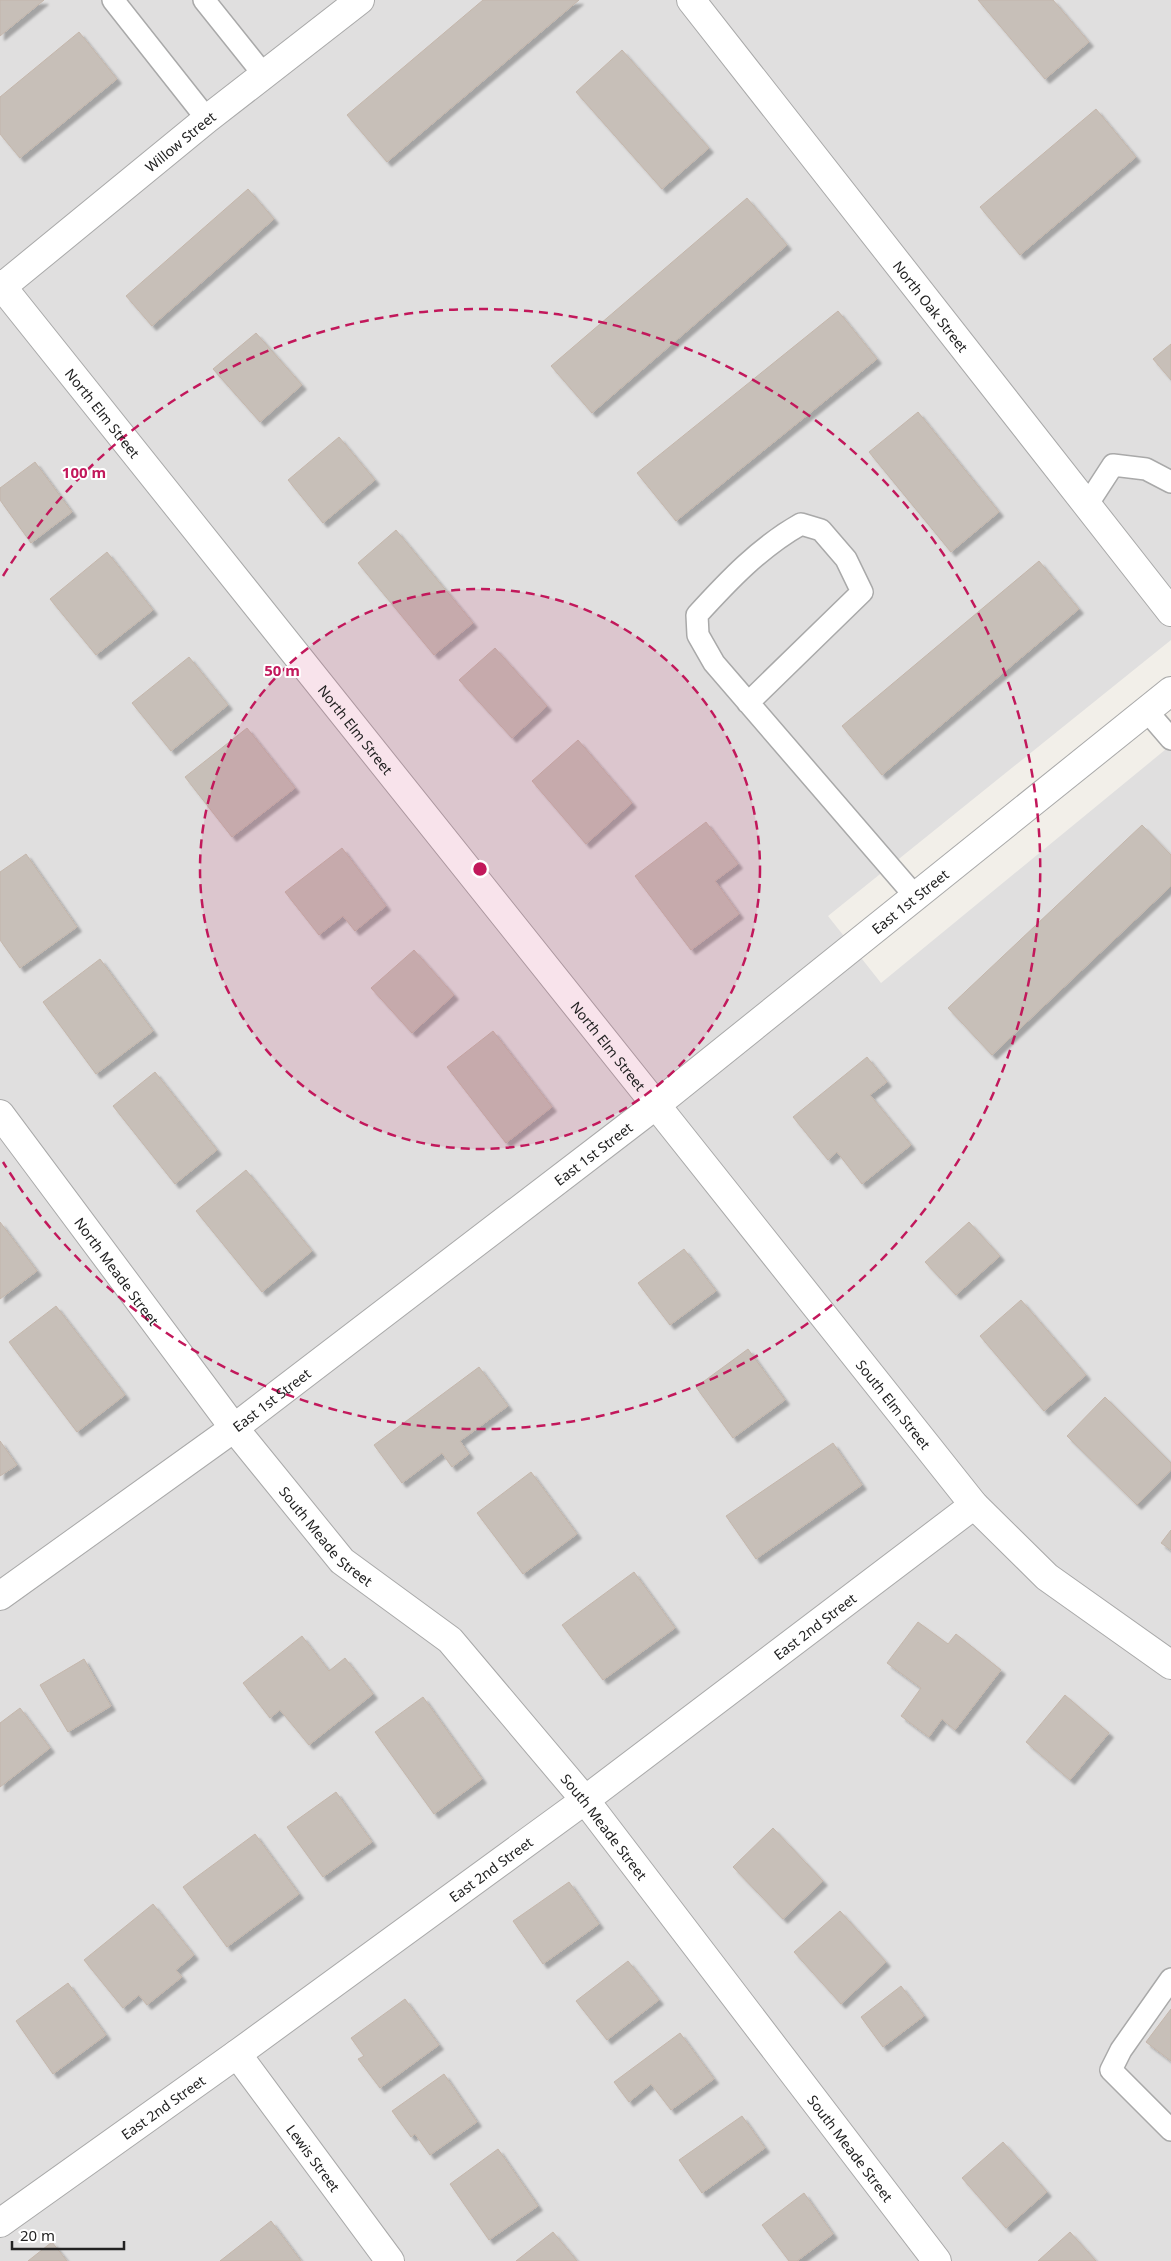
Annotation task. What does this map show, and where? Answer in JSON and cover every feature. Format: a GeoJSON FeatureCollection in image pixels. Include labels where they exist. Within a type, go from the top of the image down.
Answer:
{"type":"FeatureCollection","features":[{"type":"Feature","properties":{"kind":"street","name":"Willow Street"},"geometry":{"type":"LineString","coordinates":[[1,286],[207,119],[360,0]]}},
{"type":"Feature","properties":{"kind":"street","name":"North Oak Street"},"geometry":{"type":"LineString","coordinates":[[691,0],[1171,612]]}},
{"type":"Feature","properties":{"kind":"street","name":"North Elm Street"},"geometry":{"type":"LineString","coordinates":[[1,286],[656,1105]]}},
{"type":"Feature","properties":{"kind":"street","name":"East 1st Street"},"geometry":{"type":"LineString","coordinates":[[0,1596],[234,1428],[656,1105],[1171,691]]}},
{"type":"Feature","properties":{"kind":"street","name":"South Elm Street"},"geometry":{"type":"LineString","coordinates":[[656,1105],[974,1505],[1047,1577],[1171,1665]]}},
{"type":"Feature","properties":{"kind":"street","name":"North Meade Street"},"geometry":{"type":"LineString","coordinates":[[0,1114],[234,1428]]}},
{"type":"Feature","properties":{"kind":"street","name":"South Meade Street"},"geometry":{"type":"LineString","coordinates":[[234,1428],[342,1561],[450,1640],[585,1800],[937,2261]]}},
{"type":"Feature","properties":{"kind":"street","name":"East 2nd Street"},"geometry":{"type":"LineString","coordinates":[[0,2223],[237,2054],[585,1800],[974,1505]]}},
{"type":"Feature","properties":{"kind":"street","name":"Lewis Street"},"geometry":{"type":"LineString","coordinates":[[237,2054],[390,2261]]}},
{"type":"Feature","properties":{"kind":"lane"},"geometry":{"type":"LineString","coordinates":[[113,0],[207,119]]}},
{"type":"Feature","properties":{"kind":"lane"},"geometry":{"type":"LineString","coordinates":[[204,0],[264,75]]}},
{"type":"Feature","properties":{"kind":"lane"},"geometry":{"type":"LineString","coordinates":[[1087,505],[1113,465],[1146,469],[1171,482]]}},
{"type":"Feature","properties":{"kind":"lane"},"geometry":{"type":"LineString","coordinates":[[748,703],[862,592],[846,558],[821,530],[801,524],[775,539],[727,582],[697,615],[698,635],[710,656],[748,703],[916,896]]}},
{"type":"Feature","properties":{"kind":"lane"},"geometry":{"type":"LineString","coordinates":[[1146,710],[1171,739]]}},
{"type":"Feature","properties":{"kind":"lane"},"geometry":{"type":"LineString","coordinates":[[1171,1979],[1121,2050],[1111,2070],[1171,2130]]}},
{"type":"Feature","properties":{"kind":"shaded area"},"geometry":{"type":"Polygon","coordinates":[[[0,0],[1171,0],[1171,640],[828,916],[881,983],[1171,745],[1171,2261],[0,2261],[0,0]]]}},
{"type":"Feature","properties":{"kind":"building"},"geometry":{"type":"Polygon","coordinates":[[[0,0],[44,0],[0,36],[0,0]]]}},
{"type":"Feature","properties":{"kind":"building"},"geometry":{"type":"Polygon","coordinates":[[[483,0],[579,0],[387,162],[347,115],[483,0]]]}},
{"type":"Feature","properties":{"kind":"building"},"geometry":{"type":"Polygon","coordinates":[[[978,0],[1053,0],[1089,42],[1045,79],[978,0]]]}},
{"type":"Feature","properties":{"kind":"building"},"geometry":{"type":"Polygon","coordinates":[[[79,32],[117,79],[20,158],[0,134],[0,97],[79,32]]]}},
{"type":"Feature","properties":{"kind":"building"},"geometry":{"type":"Polygon","coordinates":[[[622,50],[709,148],[662,189],[576,92],[622,50]]]}},
{"type":"Feature","properties":{"kind":"building"},"geometry":{"type":"Polygon","coordinates":[[[1096,109],[1136,157],[1020,255],[980,207],[1096,109]]]}},
{"type":"Feature","properties":{"kind":"building"},"geometry":{"type":"Polygon","coordinates":[[[248,189],[274,219],[152,326],[126,296],[248,189]]]}},
{"type":"Feature","properties":{"kind":"building"},"geometry":{"type":"Polygon","coordinates":[[[747,198],[787,245],[592,413],[551,366],[747,198]]]}},
{"type":"Feature","properties":{"kind":"building"},"geometry":{"type":"Polygon","coordinates":[[[838,311],[877,359],[676,521],[637,473],[838,311]]]}},
{"type":"Feature","properties":{"kind":"building"},"geometry":{"type":"Polygon","coordinates":[[[256,333],[302,385],[260,422],[213,369],[256,333]]]}},
{"type":"Feature","properties":{"kind":"building"},"geometry":{"type":"Polygon","coordinates":[[[1171,344],[1171,380],[1153,359],[1171,344]]]}},
{"type":"Feature","properties":{"kind":"building"},"geometry":{"type":"Polygon","coordinates":[[[918,412],[999,512],[951,552],[869,452],[918,412]]]}},
{"type":"Feature","properties":{"kind":"building"},"geometry":{"type":"Polygon","coordinates":[[[339,437],[375,480],[323,523],[288,480],[339,437]]]}},
{"type":"Feature","properties":{"kind":"building"},"geometry":{"type":"Polygon","coordinates":[[[35,462],[72,512],[31,543],[0,500],[0,488],[35,462]]]}},
{"type":"Feature","properties":{"kind":"building"},"geometry":{"type":"Polygon","coordinates":[[[396,530],[473,623],[434,655],[358,563],[396,530]]]}},
{"type":"Feature","properties":{"kind":"building"},"geometry":{"type":"Polygon","coordinates":[[[107,552],[153,610],[96,655],[50,599],[107,552]]]}},
{"type":"Feature","properties":{"kind":"building"},"geometry":{"type":"Polygon","coordinates":[[[1039,561],[1079,609],[882,775],[842,726],[1039,561]]]}},
{"type":"Feature","properties":{"kind":"building"},"geometry":{"type":"Polygon","coordinates":[[[495,648],[547,706],[512,738],[459,680],[495,648]]]}},
{"type":"Feature","properties":{"kind":"building"},"geometry":{"type":"Polygon","coordinates":[[[189,657],[228,705],[171,751],[132,703],[189,657]]]}},
{"type":"Feature","properties":{"kind":"building"},"geometry":{"type":"Polygon","coordinates":[[[247,728],[295,788],[232,837],[185,777],[247,728]]]}},
{"type":"Feature","properties":{"kind":"building"},"geometry":{"type":"Polygon","coordinates":[[[578,740],[632,803],[586,844],[532,781],[578,740]]]}},
{"type":"Feature","properties":{"kind":"building"},"geometry":{"type":"Polygon","coordinates":[[[706,822],[738,864],[715,881],[739,914],[691,950],[635,876],[706,822]]]}},
{"type":"Feature","properties":{"kind":"building"},"geometry":{"type":"Polygon","coordinates":[[[1142,825],[1171,855],[1171,886],[992,1055],[948,1008],[1142,825]]]}},
{"type":"Feature","properties":{"kind":"building"},"geometry":{"type":"Polygon","coordinates":[[[342,848],[386,906],[355,931],[343,916],[319,935],[285,892],[342,848]]]}},
{"type":"Feature","properties":{"kind":"building"},"geometry":{"type":"Polygon","coordinates":[[[26,854],[77,927],[20,968],[0,940],[0,872],[26,854]]]}},
{"type":"Feature","properties":{"kind":"building"},"geometry":{"type":"Polygon","coordinates":[[[414,950],[454,995],[412,1033],[371,988],[414,950]]]}},
{"type":"Feature","properties":{"kind":"building"},"geometry":{"type":"Polygon","coordinates":[[[100,959],[153,1031],[96,1074],[43,1002],[100,959]]]}},
{"type":"Feature","properties":{"kind":"building"},"geometry":{"type":"Polygon","coordinates":[[[493,1031],[552,1107],[506,1143],[447,1067],[493,1031]]]}},
{"type":"Feature","properties":{"kind":"building"},"geometry":{"type":"Polygon","coordinates":[[[867,1057],[887,1082],[870,1095],[911,1145],[862,1184],[837,1152],[828,1160],[793,1117],[867,1057]]]}},
{"type":"Feature","properties":{"kind":"building"},"geometry":{"type":"Polygon","coordinates":[[[155,1072],[217,1150],[175,1184],[113,1106],[155,1072]]]}},
{"type":"Feature","properties":{"kind":"building"},"geometry":{"type":"Polygon","coordinates":[[[246,1170],[312,1251],[262,1292],[196,1211],[246,1170]]]}},
{"type":"Feature","properties":{"kind":"building"},"geometry":{"type":"Polygon","coordinates":[[[0,1222],[37,1271],[0,1299],[0,1222]]]}},
{"type":"Feature","properties":{"kind":"building"},"geometry":{"type":"Polygon","coordinates":[[[969,1222],[1000,1256],[956,1295],[925,1262],[969,1222]]]}},
{"type":"Feature","properties":{"kind":"building"},"geometry":{"type":"Polygon","coordinates":[[[684,1249],[716,1291],[670,1325],[638,1283],[684,1249]]]}},
{"type":"Feature","properties":{"kind":"building"},"geometry":{"type":"Polygon","coordinates":[[[1021,1300],[1086,1375],[1044,1411],[980,1336],[1021,1300]]]}},
{"type":"Feature","properties":{"kind":"building"},"geometry":{"type":"Polygon","coordinates":[[[56,1306],[125,1395],[77,1432],[9,1342],[56,1306]]]}},
{"type":"Feature","properties":{"kind":"building"},"geometry":{"type":"Polygon","coordinates":[[[748,1349],[785,1400],[733,1438],[696,1387],[748,1349]]]}},
{"type":"Feature","properties":{"kind":"building"},"geometry":{"type":"Polygon","coordinates":[[[479,1367],[508,1406],[460,1441],[469,1454],[452,1467],[442,1453],[402,1483],[374,1445],[479,1367]]]}},
{"type":"Feature","properties":{"kind":"building"},"geometry":{"type":"Polygon","coordinates":[[[1105,1397],[1171,1463],[1171,1470],[1137,1505],[1067,1436],[1105,1397]]]}},
{"type":"Feature","properties":{"kind":"building"},"geometry":{"type":"Polygon","coordinates":[[[0,1441],[17,1465],[0,1476],[0,1441]]]}},
{"type":"Feature","properties":{"kind":"building"},"geometry":{"type":"Polygon","coordinates":[[[833,1443],[862,1485],[756,1559],[726,1516],[833,1443]]]}},
{"type":"Feature","properties":{"kind":"building"},"geometry":{"type":"Polygon","coordinates":[[[531,1472],[577,1534],[523,1574],[477,1513],[531,1472]]]}},
{"type":"Feature","properties":{"kind":"building"},"geometry":{"type":"Polygon","coordinates":[[[1171,1530],[1171,1550],[1161,1543],[1171,1530]]]}},
{"type":"Feature","properties":{"kind":"building"},"geometry":{"type":"Polygon","coordinates":[[[634,1572],[675,1628],[603,1680],[562,1625],[634,1572]]]}},
{"type":"Feature","properties":{"kind":"building"},"geometry":{"type":"Polygon","coordinates":[[[918,1622],[948,1644],[956,1634],[1001,1670],[955,1730],[942,1719],[929,1737],[901,1716],[921,1688],[887,1663],[918,1622]]]}},
{"type":"Feature","properties":{"kind":"building"},"geometry":{"type":"Polygon","coordinates":[[[302,1636],[329,1671],[345,1658],[373,1694],[309,1745],[280,1710],[270,1718],[243,1683],[302,1636]]]}},
{"type":"Feature","properties":{"kind":"building"},"geometry":{"type":"Polygon","coordinates":[[[84,1659],[111,1706],[68,1732],[40,1685],[84,1659]]]}},
{"type":"Feature","properties":{"kind":"building"},"geometry":{"type":"Polygon","coordinates":[[[1065,1695],[1109,1733],[1070,1780],[1026,1742],[1065,1695]]]}},
{"type":"Feature","properties":{"kind":"building"},"geometry":{"type":"Polygon","coordinates":[[[423,1697],[482,1779],[434,1814],[375,1732],[423,1697]]]}},
{"type":"Feature","properties":{"kind":"building"},"geometry":{"type":"Polygon","coordinates":[[[20,1708],[50,1748],[0,1787],[0,1723],[20,1708]]]}},
{"type":"Feature","properties":{"kind":"building"},"geometry":{"type":"Polygon","coordinates":[[[336,1792],[372,1842],[323,1877],[287,1827],[336,1792]]]}},
{"type":"Feature","properties":{"kind":"building"},"geometry":{"type":"Polygon","coordinates":[[[773,1828],[823,1881],[783,1919],[733,1867],[773,1828]]]}},
{"type":"Feature","properties":{"kind":"building"},"geometry":{"type":"Polygon","coordinates":[[[255,1834],[299,1894],[227,1947],[183,1887],[255,1834]]]}},
{"type":"Feature","properties":{"kind":"building"},"geometry":{"type":"Polygon","coordinates":[[[569,1882],[599,1924],[543,1964],[513,1921],[569,1882]]]}},
{"type":"Feature","properties":{"kind":"building"},"geometry":{"type":"Polygon","coordinates":[[[153,1904],[194,1955],[176,1970],[182,1977],[147,2005],[139,1995],[123,2008],[84,1960],[153,1904]]]}},
{"type":"Feature","properties":{"kind":"building"},"geometry":{"type":"Polygon","coordinates":[[[840,1911],[886,1962],[841,2004],[794,1952],[840,1911]]]}},
{"type":"Feature","properties":{"kind":"building"},"geometry":{"type":"Polygon","coordinates":[[[628,1961],[659,2000],[607,2040],[576,2001],[628,1961]]]}},
{"type":"Feature","properties":{"kind":"building"},"geometry":{"type":"Polygon","coordinates":[[[68,1983],[106,2035],[53,2074],[16,2021],[68,1983]]]}},
{"type":"Feature","properties":{"kind":"building"},"geometry":{"type":"Polygon","coordinates":[[[901,1986],[924,2016],[883,2047],[861,2017],[901,1986]]]}},
{"type":"Feature","properties":{"kind":"building"},"geometry":{"type":"Polygon","coordinates":[[[405,1999],[439,2045],[380,2088],[358,2059],[364,2056],[351,2038],[405,1999]]]}},
{"type":"Feature","properties":{"kind":"building"},"geometry":{"type":"Polygon","coordinates":[[[1171,2009],[1171,2061],[1146,2042],[1171,2009]]]}},
{"type":"Feature","properties":{"kind":"building"},"geometry":{"type":"Polygon","coordinates":[[[680,2033],[714,2079],[671,2110],[651,2084],[629,2102],[614,2082],[680,2033]]]}},
{"type":"Feature","properties":{"kind":"building"},"geometry":{"type":"Polygon","coordinates":[[[444,2074],[477,2122],[430,2155],[415,2134],[411,2137],[392,2111],[444,2074]]]}},
{"type":"Feature","properties":{"kind":"building"},"geometry":{"type":"Polygon","coordinates":[[[742,2116],[765,2148],[702,2193],[679,2160],[742,2116]]]}},
{"type":"Feature","properties":{"kind":"building"},"geometry":{"type":"Polygon","coordinates":[[[1003,2142],[1047,2192],[1006,2228],[962,2178],[1003,2142]]]}},
{"type":"Feature","properties":{"kind":"building"},"geometry":{"type":"Polygon","coordinates":[[[498,2149],[538,2206],[489,2240],[450,2184],[498,2149]]]}},
{"type":"Feature","properties":{"kind":"building"},"geometry":{"type":"Polygon","coordinates":[[[804,2193],[833,2234],[797,2261],[789,2261],[762,2225],[804,2193]]]}},
{"type":"Feature","properties":{"kind":"building"},"geometry":{"type":"Polygon","coordinates":[[[271,2221],[301,2261],[220,2261],[271,2221]]]}},
{"type":"Feature","properties":{"kind":"building"},"geometry":{"type":"Polygon","coordinates":[[[553,2232],[577,2261],[516,2261],[553,2232]]]}},
{"type":"Feature","properties":{"kind":"building"},"geometry":{"type":"Polygon","coordinates":[[[1070,2232],[1096,2261],[1038,2261],[1070,2232]]]}},
{"type":"Feature","properties":{"kind":"building"},"geometry":{"type":"Polygon","coordinates":[[[52,2242],[67,2261],[28,2261],[52,2242]]]}}]}
